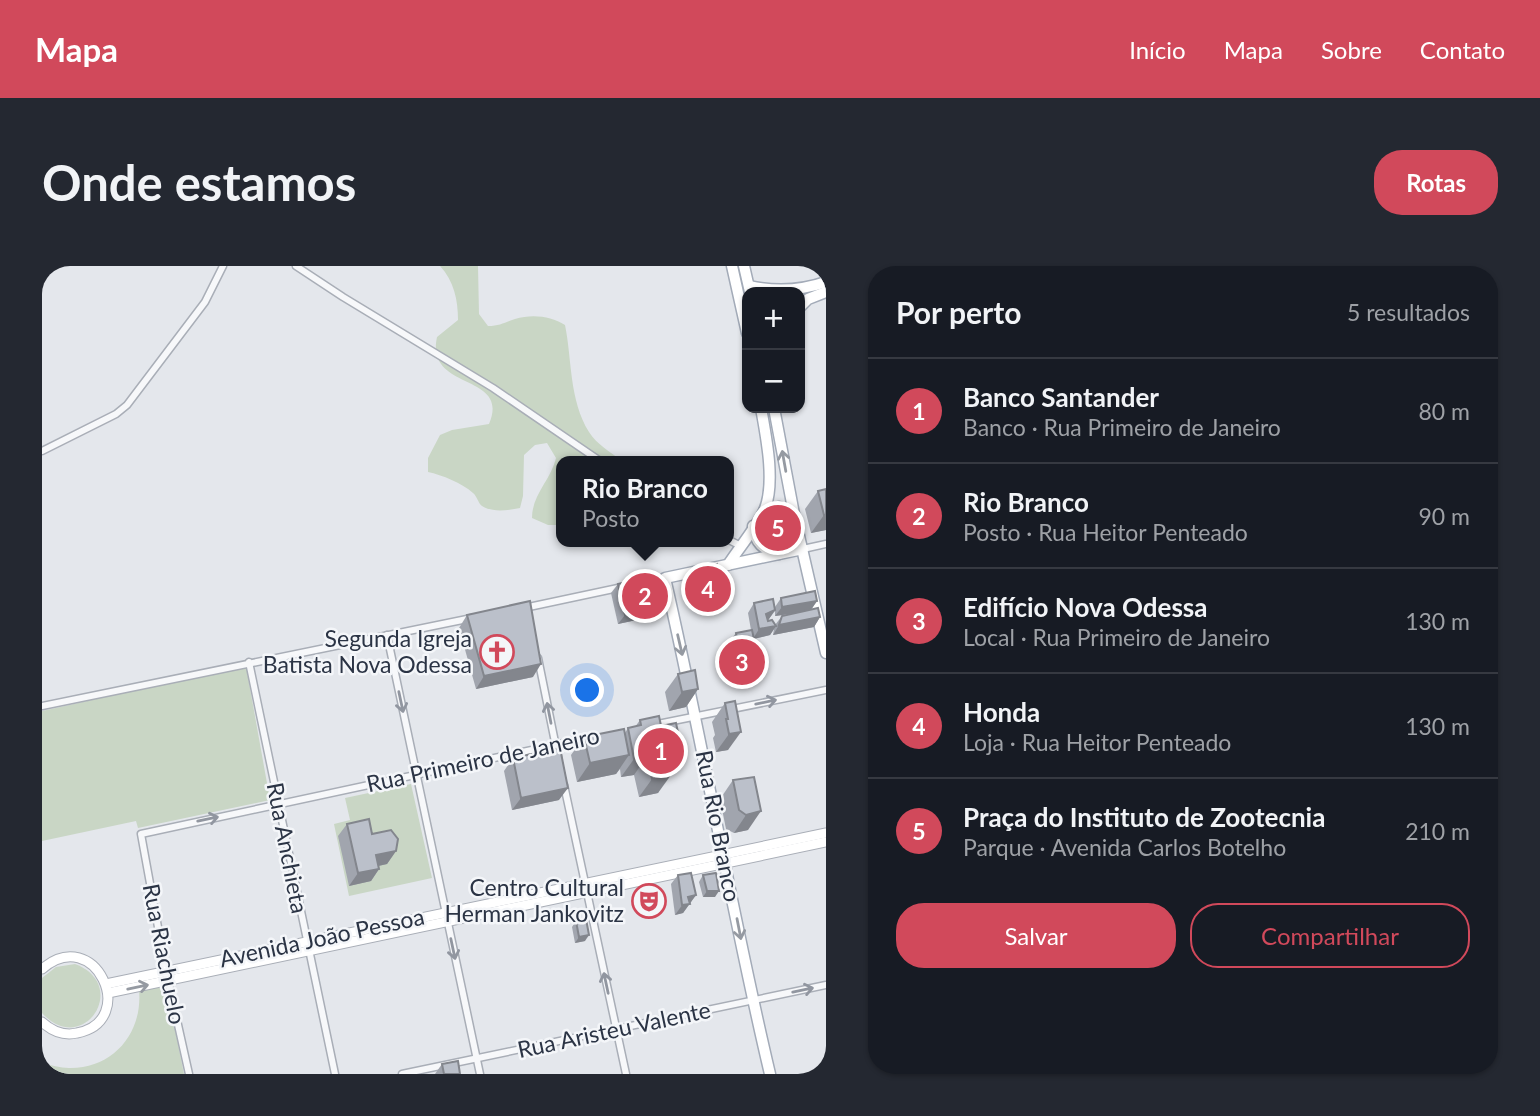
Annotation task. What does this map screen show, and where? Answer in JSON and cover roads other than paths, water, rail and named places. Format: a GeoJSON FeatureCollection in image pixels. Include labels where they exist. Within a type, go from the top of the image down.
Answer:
{"type":"FeatureCollection","features":[{"type":"Feature","properties":{"kind":"main road"},"geometry":{"type":"LineString","coordinates":[[732,266],[742,311]]}},
{"type":"Feature","properties":{"kind":"main road"},"geometry":{"type":"LineString","coordinates":[[744,266],[749,287]]}},
{"type":"Feature","properties":{"kind":"main road"},"geometry":{"type":"LineString","coordinates":[[805,288],[826,282]]}},
{"type":"Feature","properties":{"kind":"main road"},"geometry":{"type":"LineString","coordinates":[[805,302],[826,292]]}},
{"type":"Feature","properties":{"kind":"main road"},"geometry":{"type":"LineString","coordinates":[[728,565],[764,511],[767,500],[769,466],[762,413]]}},
{"type":"Feature","properties":{"kind":"main road"},"geometry":{"type":"LineString","coordinates":[[775,413],[794,514],[826,653]]}},
{"type":"Feature","properties":{"kind":"main road"},"geometry":{"type":"LineString","coordinates":[[764,511],[779,507],[794,514]]}},
{"type":"Feature","properties":{"kind":"main road"},"geometry":{"type":"LineString","coordinates":[[754,526],[759,545],[781,554],[792,548],[800,534]]}},
{"type":"Feature","properties":{"kind":"main road"},"geometry":{"type":"LineString","coordinates":[[665,578],[803,550]]}},
{"type":"Feature","properties":{"kind":"main road","name":"Rua Rio Branco"},"geometry":{"type":"LineString","coordinates":[[665,578],[697,717],[752,1001],[770,1074]]}},
{"type":"Feature","properties":{"kind":"main road","name":"Avenida João Pessoa"},"geometry":{"type":"LineString","coordinates":[[107,989],[556,895],[757,851],[826,833]]}},
{"type":"Feature","properties":{"kind":"main road","name":"Avenida João Pessoa"},"geometry":{"type":"LineString","coordinates":[[757,851],[826,842]]}},
{"type":"Feature","properties":{"kind":"main road"},"geometry":{"type":"LineString","coordinates":[[42,969],[55,960],[76,958],[95,967],[107,989],[107,1005],[103,1015],[86,1030],[75,1034],[62,1033],[42,1022]]}},
{"type":"Feature","properties":{"kind":"street"},"geometry":{"type":"LineString","coordinates":[[42,451],[116,414],[127,405],[205,302],[223,266]]}},
{"type":"Feature","properties":{"kind":"street"},"geometry":{"type":"LineString","coordinates":[[296,266],[493,388],[593,456]]}},
{"type":"Feature","properties":{"kind":"street"},"geometry":{"type":"LineString","coordinates":[[734,542],[741,546]]}},
{"type":"Feature","properties":{"kind":"street"},"geometry":{"type":"LineString","coordinates":[[803,550],[826,544]]}},
{"type":"Feature","properties":{"kind":"street"},"geometry":{"type":"LineString","coordinates":[[515,610],[665,578]]}},
{"type":"Feature","properties":{"kind":"street"},"geometry":{"type":"LineString","coordinates":[[528,607],[530,620]]}},
{"type":"Feature","properties":{"kind":"street"},"geometry":{"type":"LineString","coordinates":[[42,706],[477,617]]}},
{"type":"Feature","properties":{"kind":"street"},"geometry":{"type":"LineString","coordinates":[[387,635],[480,1074]]}},
{"type":"Feature","properties":{"kind":"street"},"geometry":{"type":"LineString","coordinates":[[536,645],[561,770]]}},
{"type":"Feature","properties":{"kind":"street","name":"Rua Anchieta"},"geometry":{"type":"LineString","coordinates":[[249,662],[335,1074]]}},
{"type":"Feature","properties":{"kind":"street"},"geometry":{"type":"LineString","coordinates":[[645,727],[826,690]]}},
{"type":"Feature","properties":{"kind":"street","name":"Rua Primeiro de Janeiro"},"geometry":{"type":"LineString","coordinates":[[141,834],[597,736]]}},
{"type":"Feature","properties":{"kind":"street"},"geometry":{"type":"LineString","coordinates":[[564,782],[626,1074]]}},
{"type":"Feature","properties":{"kind":"street","name":"Rua Riachuelo"},"geometry":{"type":"LineString","coordinates":[[141,834],[167,975],[189,1074]]}},
{"type":"Feature","properties":{"kind":"street","name":"Rua Aristeu Valente"},"geometry":{"type":"LineString","coordinates":[[402,1074],[826,985]]}},
{"type":"Feature","properties":{"kind":"place","name":"Praça do Instituto de Zootecnia"},"geometry":{"type":"Point","coordinates":[778,528]}},
{"type":"Feature","properties":{"kind":"place","name":"Honda"},"geometry":{"type":"Point","coordinates":[708,589]}},
{"type":"Feature","properties":{"kind":"place","name":"Rio Branco"},"geometry":{"type":"Point","coordinates":[645,596]}},
{"type":"Feature","properties":{"kind":"place","name":"Segunda Igreja Batista Nova Odessa"},"geometry":{"type":"Point","coordinates":[497,652]}},
{"type":"Feature","properties":{"kind":"place","name":"Edifício Nova Odessa"},"geometry":{"type":"Point","coordinates":[742,662]}},
{"type":"Feature","properties":{"kind":"place","name":"Banco Santander"},"geometry":{"type":"Point","coordinates":[661,751]}},
{"type":"Feature","properties":{"kind":"place","name":"Centro Cultural Herman Jankovitz"},"geometry":{"type":"Point","coordinates":[649,901]}}]}
